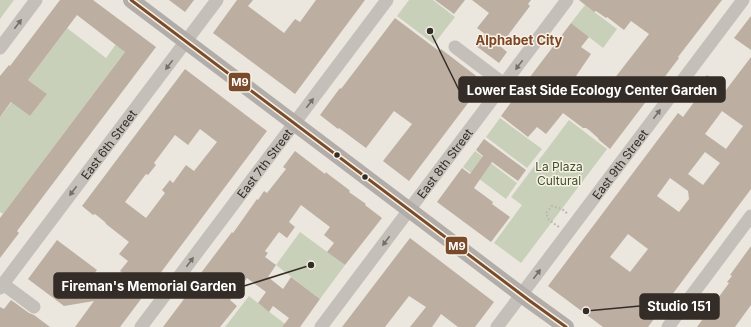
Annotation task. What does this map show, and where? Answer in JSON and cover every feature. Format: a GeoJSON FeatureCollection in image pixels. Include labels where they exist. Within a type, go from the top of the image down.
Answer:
{"type":"FeatureCollection","features":[{"type":"Feature","properties":{"kind":"main road"},"geometry":{"type":"LineString","coordinates":[[131,0],[566,327]]}},
{"type":"Feature","properties":{"kind":"street"},"geometry":{"type":"LineString","coordinates":[[0,48],[36,0]]}},
{"type":"Feature","properties":{"kind":"street","name":"East 6th Street"},"geometry":{"type":"LineString","coordinates":[[2,286],[217,0]]}},
{"type":"Feature","properties":{"kind":"street","name":"East 7th Street"},"geometry":{"type":"LineString","coordinates":[[141,327],[387,0]]}},
{"type":"Feature","properties":{"kind":"street","name":"East 8th Street"},"geometry":{"type":"LineString","coordinates":[[321,327],[567,0]]}},
{"type":"Feature","properties":{"kind":"street","name":"East 9th Street"},"geometry":{"type":"LineString","coordinates":[[497,327],[743,0]]}},
{"type":"Feature","properties":{"kind":"street"},"geometry":{"type":"LineString","coordinates":[[455,47],[504,84]]}},
{"type":"Feature","properties":{"kind":"street"},"geometry":{"type":"LineString","coordinates":[[668,327],[751,216]]}},
{"type":"Feature","properties":{"kind":"street"},"geometry":{"type":"LineString","coordinates":[[2,286],[34,307]]}},
{"type":"Feature","properties":{"kind":"path"},"geometry":{"type":"LineString","coordinates":[[567,234],[549,220],[546,213],[552,206],[562,209],[577,220]]}},
{"type":"Feature","properties":{"kind":"green space"},"geometry":{"type":"Polygon","coordinates":[[[0,0],[14,0],[0,19],[0,0]]]}},
{"type":"Feature","properties":{"kind":"green space"},"geometry":{"type":"Polygon","coordinates":[[[409,0],[433,0],[455,17],[434,44],[397,16],[409,0]]]}},
{"type":"Feature","properties":{"kind":"green space"},"geometry":{"type":"Polygon","coordinates":[[[585,5],[617,29],[603,48],[571,23],[585,5]]]}},
{"type":"Feature","properties":{"kind":"green space"},"geometry":{"type":"Polygon","coordinates":[[[67,28],[106,58],[116,44],[125,52],[3,214],[0,212],[0,117],[12,102],[30,116],[47,94],[28,80],[67,28]]]}},
{"type":"Feature","properties":{"kind":"green space"},"geometry":{"type":"Polygon","coordinates":[[[500,118],[542,149],[527,168],[486,137],[500,118]]]}},
{"type":"Feature","properties":{"kind":"green space","name":"La Plaza Cultural"},"geometry":{"type":"Polygon","coordinates":[[[569,120],[607,149],[521,263],[494,243],[522,205],[511,197],[569,120]]]}},
{"type":"Feature","properties":{"kind":"green space"},"geometry":{"type":"Polygon","coordinates":[[[475,151],[517,183],[506,199],[463,167],[475,151]]]}},
{"type":"Feature","properties":{"kind":"green space"},"geometry":{"type":"Polygon","coordinates":[[[300,232],[345,265],[320,299],[276,265],[300,232]]]}},
{"type":"Feature","properties":{"kind":"green space"},"geometry":{"type":"Polygon","coordinates":[[[249,296],[289,327],[225,327],[249,296]]]}},
{"type":"Feature","properties":{"kind":"building"},"geometry":{"type":"Polygon","coordinates":[[[60,0],[93,0],[156,47],[17,231],[19,233],[0,258],[0,218],[125,52],[77,15],[28,80],[47,94],[30,116],[11,102],[0,117],[0,76],[9,65],[10,66],[60,0]]]}},
{"type":"Feature","properties":{"kind":"building"},"geometry":{"type":"Polygon","coordinates":[[[169,0],[194,0],[185,12],[169,0]]]}},
{"type":"Feature","properties":{"kind":"building"},"geometry":{"type":"Polygon","coordinates":[[[237,0],[253,0],[248,6],[284,33],[295,19],[300,22],[316,0],[365,0],[295,94],[213,33],[237,0]]]}},
{"type":"Feature","properties":{"kind":"building"},"geometry":{"type":"Polygon","coordinates":[[[435,0],[465,0],[454,14],[435,0]]]}},
{"type":"Feature","properties":{"kind":"building"},"geometry":{"type":"Polygon","coordinates":[[[472,0],[531,0],[528,4],[530,6],[500,46],[507,52],[499,63],[476,46],[485,34],[477,28],[489,13],[472,0]]]}},
{"type":"Feature","properties":{"kind":"building"},"geometry":{"type":"Polygon","coordinates":[[[579,0],[722,0],[610,149],[589,130],[583,128],[563,113],[546,134],[537,127],[528,137],[501,116],[571,23],[589,37],[581,47],[591,54],[574,79],[593,94],[601,83],[607,88],[649,34],[631,21],[624,30],[607,17],[606,18],[596,11],[594,12],[579,0]]]}},
{"type":"Feature","properties":{"kind":"building"},"geometry":{"type":"Polygon","coordinates":[[[751,16],[751,50],[734,38],[751,16]]]}},
{"type":"Feature","properties":{"kind":"building"},"geometry":{"type":"Polygon","coordinates":[[[395,18],[439,51],[441,49],[484,82],[409,181],[383,161],[412,124],[394,111],[366,148],[320,115],[395,18]]]}},
{"type":"Feature","properties":{"kind":"building"},"geometry":{"type":"Polygon","coordinates":[[[751,57],[751,189],[648,327],[603,327],[548,286],[678,113],[683,117],[700,94],[695,90],[707,75],[726,90],[751,57]],[[722,111],[705,134],[726,149],[743,126],[722,111]],[[705,152],[688,174],[703,185],[720,163],[705,152]],[[670,178],[657,196],[679,212],[689,199],[688,191],[670,178]],[[628,234],[610,257],[630,272],[648,249],[628,234]]]}},
{"type":"Feature","properties":{"kind":"building"},"geometry":{"type":"Polygon","coordinates":[[[185,69],[267,131],[120,327],[75,327],[94,301],[64,306],[28,279],[57,240],[97,270],[93,275],[115,292],[127,276],[120,271],[128,261],[119,254],[129,242],[95,214],[93,215],[82,206],[185,69]],[[200,129],[188,145],[175,135],[154,163],[156,165],[148,175],[146,174],[125,202],[146,218],[165,193],[162,190],[170,180],[173,183],[186,165],[194,171],[217,142],[200,129]]]}},
{"type":"Feature","properties":{"kind":"building"},"geometry":{"type":"Polygon","coordinates":[[[484,139],[526,170],[518,181],[492,162],[474,188],[510,217],[491,242],[437,202],[462,168],[470,174],[483,156],[476,150],[484,139]]]}},
{"type":"Feature","properties":{"kind":"building"},"geometry":{"type":"Polygon","coordinates":[[[295,151],[325,174],[326,172],[382,218],[345,265],[327,252],[334,243],[324,235],[330,227],[301,205],[289,222],[295,227],[287,238],[279,232],[265,251],[268,253],[265,257],[276,265],[268,277],[283,289],[291,277],[320,299],[300,327],[282,327],[289,318],[273,306],[269,312],[258,303],[266,292],[247,278],[230,300],[237,306],[220,327],[163,327],[184,299],[182,298],[232,232],[233,233],[257,199],[258,200],[264,191],[267,193],[286,169],[283,167],[295,151]]]}},
{"type":"Feature","properties":{"kind":"building"},"geometry":{"type":"Polygon","coordinates":[[[410,238],[494,302],[475,327],[458,327],[441,314],[432,327],[410,327],[426,307],[409,296],[385,327],[342,327],[410,238]]]}},
{"type":"Feature","properties":{"kind":"building"},"geometry":{"type":"Polygon","coordinates":[[[751,246],[751,305],[735,327],[697,327],[729,283],[727,282],[732,276],[730,275],[751,246]]]}},
{"type":"Feature","properties":{"kind":"building"},"geometry":{"type":"Polygon","coordinates":[[[11,300],[50,327],[0,327],[0,307],[4,309],[11,300]]]}},
{"type":"Feature","properties":{"kind":"transit line","name":"M9"},"geometry":{"type":"LineString","coordinates":[[131,0],[566,327]]}},
{"type":"Feature","properties":{"kind":"place","name":"Lower East Side Ecology Center Garden"},"geometry":{"type":"Point","coordinates":[430,31]}},
{"type":"Feature","properties":{"kind":"place","name":"Fireman's Memorial Garden"},"geometry":{"type":"Point","coordinates":[311,265]}},
{"type":"Feature","properties":{"kind":"place","name":"Studio 151"},"geometry":{"type":"Point","coordinates":[586,311]}},
{"type":"Feature","properties":{"kind":"district","name":"Alphabet City"},"geometry":{"type":"Point","coordinates":[519,40]}}]}
